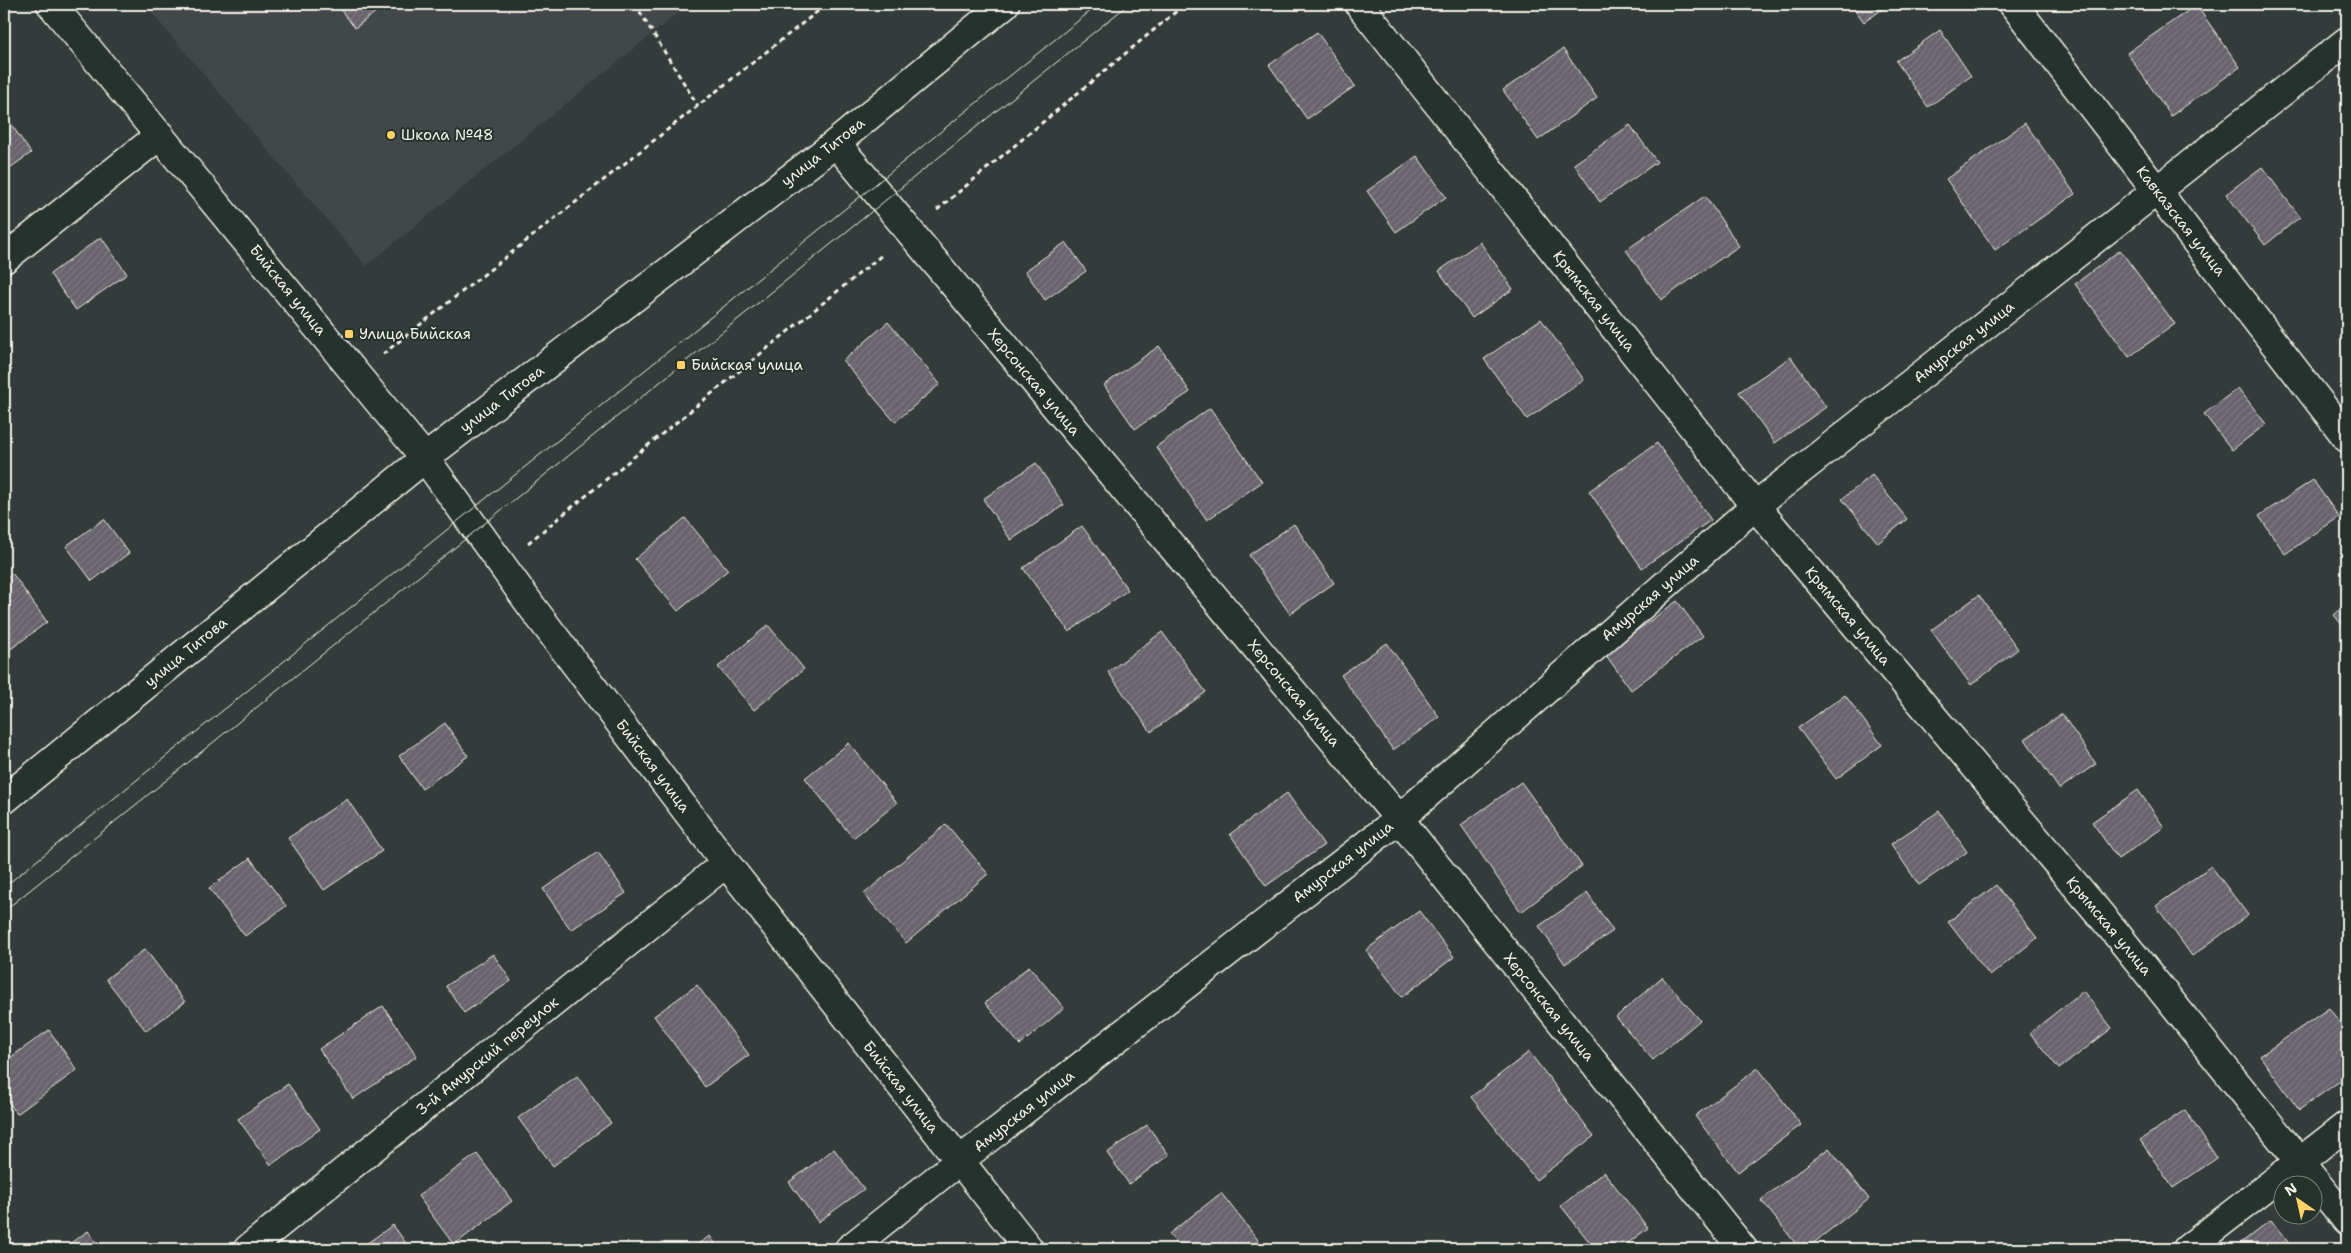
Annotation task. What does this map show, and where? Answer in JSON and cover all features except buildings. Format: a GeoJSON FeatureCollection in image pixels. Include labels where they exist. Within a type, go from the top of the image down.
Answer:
{"type":"FeatureCollection","features":[{"type":"Feature","properties":{"kind":"street","name":"Бийская улица"},"geometry":{"type":"LineString","coordinates":[[51,4],[425,458],[501,565],[726,863],[1029,1249]]}},
{"type":"Feature","properties":{"kind":"street","name":"улица Титова"},"geometry":{"type":"LineString","coordinates":[[4,800],[425,458],[836,143],[1005,4]]}},
{"type":"Feature","properties":{"kind":"street","name":"Крымская улица"},"geometry":{"type":"LineString","coordinates":[[1359,4],[1755,506],[2115,932],[2347,1221]]}},
{"type":"Feature","properties":{"kind":"street","name":"Кавказская улица"},"geometry":{"type":"LineString","coordinates":[[2014,4],[2347,438]]}},
{"type":"Feature","properties":{"kind":"street","name":"Амурская улица"},"geometry":{"type":"LineString","coordinates":[[850,1249],[959,1161],[1399,819],[1755,506],[2347,41]]}},
{"type":"Feature","properties":{"kind":"street"},"geometry":{"type":"LineString","coordinates":[[4,259],[160,136]]}},
{"type":"Feature","properties":{"kind":"street","name":"Херсонская улица"},"geometry":{"type":"LineString","coordinates":[[836,143],[1399,819],[1743,1249]]}},
{"type":"Feature","properties":{"kind":"street","name":"3-й Амурский переулок"},"geometry":{"type":"LineString","coordinates":[[248,1249],[726,863]]}},
{"type":"Feature","properties":{"kind":"street"},"geometry":{"type":"LineString","coordinates":[[2188,1249],[2347,1125]]}},
{"type":"Feature","properties":{"kind":"path"},"geometry":{"type":"LineString","coordinates":[[635,4],[698,106]]}},
{"type":"Feature","properties":{"kind":"path"},"geometry":{"type":"LineString","coordinates":[[357,374],[826,4]]}},
{"type":"Feature","properties":{"kind":"path"},"geometry":{"type":"LineString","coordinates":[[501,565],[910,232],[1185,4]]}},
{"type":"Feature","properties":{"kind":"shaded area","name":"Школа №48"},"geometry":{"type":"Polygon","coordinates":[[[144,4],[689,4],[366,266],[144,4]]]}},
{"type":"Feature","properties":{"kind":"tram line"},"geometry":{"type":"LineString","coordinates":[[4,887],[1099,4]]}},
{"type":"Feature","properties":{"kind":"tram line"},"geometry":{"type":"LineString","coordinates":[[4,911],[1129,4]]}},
{"type":"Feature","properties":{"kind":"place","name":"Школа №48"},"geometry":{"type":"Point","coordinates":[391,135]}},
{"type":"Feature","properties":{"kind":"place","name":"Улица Бийская"},"geometry":{"type":"Point","coordinates":[349,334]}},
{"type":"Feature","properties":{"kind":"place","name":"Бийская улица"},"geometry":{"type":"Point","coordinates":[681,365]}}]}
